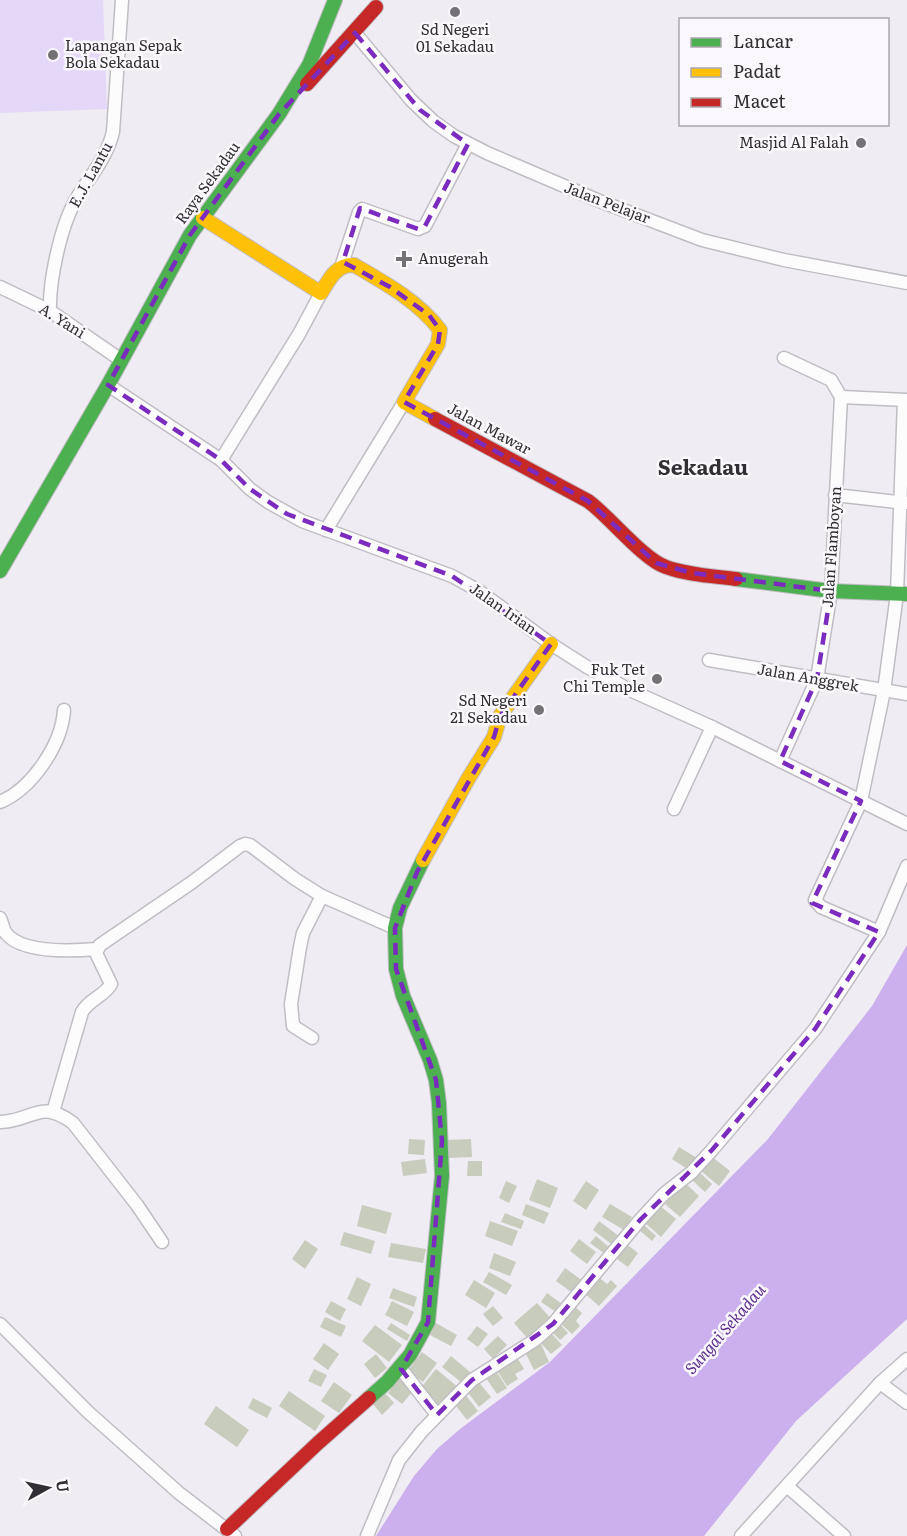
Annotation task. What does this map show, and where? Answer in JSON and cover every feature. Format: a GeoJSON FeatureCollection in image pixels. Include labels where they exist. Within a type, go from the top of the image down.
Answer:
{"type":"FeatureCollection","features":[{"type":"Feature","properties":{"kind":"main road"},"geometry":{"type":"LineString","coordinates":[[344,4],[369,10],[381,4]]}},
{"type":"Feature","properties":{"kind":"main road","name":"Raya Sekadau"},"geometry":{"type":"LineString","coordinates":[[0,571],[108,385],[190,235],[279,114],[344,4]]}},
{"type":"Feature","properties":{"kind":"main road"},"geometry":{"type":"LineString","coordinates":[[279,114],[381,4]]}},
{"type":"Feature","properties":{"kind":"main road"},"geometry":{"type":"LineString","coordinates":[[203,218],[321,293],[342,264],[354,265],[429,315],[440,330],[438,344],[404,402]]}},
{"type":"Feature","properties":{"kind":"main road","name":"Jalan Mawar"},"geometry":{"type":"LineString","coordinates":[[404,402],[588,501],[603,512],[656,563],[692,573],[831,591],[902,594]]}},
{"type":"Feature","properties":{"kind":"main road"},"geometry":{"type":"LineString","coordinates":[[231,1532],[331,1431],[401,1369],[423,1338],[428,1322],[442,1176],[442,1141],[436,1080],[403,996],[396,969],[395,928],[400,908],[417,872],[494,737],[500,716],[551,644]]}},
{"type":"Feature","properties":{"kind":"street","name":"E.J. Lantu"},"geometry":{"type":"LineString","coordinates":[[50,311],[50,291],[71,209],[99,165],[113,132],[122,0]]}},
{"type":"Feature","properties":{"kind":"street","name":"Jalan Pelajar"},"geometry":{"type":"LineString","coordinates":[[356,33],[420,110],[468,144],[597,200],[702,240],[784,261],[907,283]]}},
{"type":"Feature","properties":{"kind":"street"},"geometry":{"type":"LineString","coordinates":[[342,264],[362,209],[418,229],[424,226],[468,144]]}},
{"type":"Feature","properties":{"kind":"street","name":"A. Yani"},"geometry":{"type":"LineString","coordinates":[[0,286],[50,311],[121,360]]}},
{"type":"Feature","properties":{"kind":"street"},"geometry":{"type":"LineString","coordinates":[[221,460],[288,353],[321,293]]}},
{"type":"Feature","properties":{"kind":"street"},"geometry":{"type":"LineString","coordinates":[[784,358],[831,380],[841,397],[905,400],[902,594],[861,801],[815,900],[821,907],[879,932]]}},
{"type":"Feature","properties":{"kind":"street","name":"Jalan Irian"},"geometry":{"type":"LineString","coordinates":[[108,385],[221,460],[250,489],[268,502],[302,521],[452,576],[479,591],[551,644],[587,667],[907,824]]}},
{"type":"Feature","properties":{"kind":"street","name":"Jalan Flamboyan"},"geometry":{"type":"LineString","coordinates":[[780,761],[817,679],[831,591],[841,397]]}},
{"type":"Feature","properties":{"kind":"street"},"geometry":{"type":"LineString","coordinates":[[326,530],[404,402]]}},
{"type":"Feature","properties":{"kind":"street"},"geometry":{"type":"LineString","coordinates":[[835,495],[903,502]]}},
{"type":"Feature","properties":{"kind":"street","name":"Jalan Anggrek"},"geometry":{"type":"LineString","coordinates":[[709,660],[884,692],[907,694]]}},
{"type":"Feature","properties":{"kind":"street"},"geometry":{"type":"LineString","coordinates":[[0,802],[12,797],[30,783],[52,748],[63,722],[64,710]]}},
{"type":"Feature","properties":{"kind":"street"},"geometry":{"type":"LineString","coordinates":[[674,809],[712,727]]}},
{"type":"Feature","properties":{"kind":"street"},"geometry":{"type":"LineString","coordinates":[[53,1112],[82,1012],[111,984],[98,958],[97,950],[100,945],[245,844],[250,845],[322,896],[395,928]]}},
{"type":"Feature","properties":{"kind":"street"},"geometry":{"type":"LineString","coordinates":[[367,1536],[399,1460],[422,1431],[472,1380],[535,1340],[553,1324],[640,1220],[664,1194],[692,1172],[719,1143],[815,1029],[879,932],[907,866]]}},
{"type":"Feature","properties":{"kind":"street"},"geometry":{"type":"LineString","coordinates":[[312,1038],[293,1026],[291,1004],[302,939],[322,896]]}},
{"type":"Feature","properties":{"kind":"street"},"geometry":{"type":"LineString","coordinates":[[0,918],[6,933],[24,945],[65,952],[97,950]]}},
{"type":"Feature","properties":{"kind":"street"},"geometry":{"type":"LineString","coordinates":[[0,1122],[20,1120],[38,1111],[53,1112],[63,1116],[80,1130],[162,1242]]}},
{"type":"Feature","properties":{"kind":"street"},"geometry":{"type":"LineString","coordinates":[[0,1324],[104,1427],[179,1493],[231,1532]]}},
{"type":"Feature","properties":{"kind":"street"},"geometry":{"type":"LineString","coordinates":[[741,1536],[788,1487],[879,1383],[907,1359]]}},
{"type":"Feature","properties":{"kind":"street"},"geometry":{"type":"LineString","coordinates":[[401,1369],[437,1415]]}},
{"type":"Feature","properties":{"kind":"street"},"geometry":{"type":"LineString","coordinates":[[879,1383],[907,1403]]}},
{"type":"Feature","properties":{"kind":"street"},"geometry":{"type":"LineString","coordinates":[[788,1487],[844,1536]]}},
{"type":"Feature","properties":{"kind":"highlighted area"},"geometry":{"type":"Polygon","coordinates":[[[355,33],[420,110],[468,144],[425,226],[418,229],[360,208],[343,262],[390,287],[429,315],[440,330],[438,344],[404,402],[588,501],[656,563],[692,573],[831,591],[817,679],[780,761],[861,801],[812,903],[879,932],[815,1029],[712,1150],[640,1220],[553,1324],[472,1380],[437,1415],[401,1369],[428,1322],[442,1141],[436,1080],[396,969],[395,928],[417,872],[494,737],[500,716],[551,644],[452,576],[287,514],[250,489],[221,460],[108,385],[190,235],[279,114],[355,33]]]}},
{"type":"Feature","properties":{"kind":"shaded area","name":"Lapangan Sepak Bola Sekadau"},"geometry":{"type":"Polygon","coordinates":[[[0,0],[103,0],[107,109],[0,113],[0,0]]]}},
{"type":"Feature","properties":{"kind":"water","name":"Sungai Sekadau"},"geometry":{"type":"Polygon","coordinates":[[[907,945],[907,1319],[796,1421],[704,1536],[376,1536],[414,1476],[437,1449],[460,1429],[550,1362],[768,1139],[872,1006],[907,945]]]}},
{"type":"Feature","properties":{"kind":"building"},"geometry":{"type":"Polygon","coordinates":[[[409,1139],[425,1140],[424,1155],[408,1154],[409,1139]]]}},
{"type":"Feature","properties":{"kind":"building"},"geometry":{"type":"Polygon","coordinates":[[[471,1139],[472,1157],[447,1158],[446,1140],[471,1139]]]}},
{"type":"Feature","properties":{"kind":"building"},"geometry":{"type":"Polygon","coordinates":[[[679,1147],[697,1158],[689,1170],[672,1159],[679,1147]]]}},
{"type":"Feature","properties":{"kind":"building"},"geometry":{"type":"Polygon","coordinates":[[[711,1156],[730,1171],[719,1186],[700,1170],[711,1156]]]}},
{"type":"Feature","properties":{"kind":"building"},"geometry":{"type":"Polygon","coordinates":[[[425,1159],[427,1173],[403,1176],[401,1162],[425,1159]]]}},
{"type":"Feature","properties":{"kind":"building"},"geometry":{"type":"Polygon","coordinates":[[[468,1161],[482,1161],[482,1176],[467,1176],[468,1161]]]}},
{"type":"Feature","properties":{"kind":"building"},"geometry":{"type":"Polygon","coordinates":[[[698,1171],[712,1184],[705,1192],[691,1179],[698,1171]]]}},
{"type":"Feature","properties":{"kind":"building"},"geometry":{"type":"Polygon","coordinates":[[[537,1179],[558,1188],[550,1208],[529,1200],[537,1179]]]}},
{"type":"Feature","properties":{"kind":"building"},"geometry":{"type":"Polygon","coordinates":[[[506,1181],[517,1186],[509,1203],[499,1198],[506,1181]]]}},
{"type":"Feature","properties":{"kind":"building"},"geometry":{"type":"Polygon","coordinates":[[[586,1181],[599,1190],[586,1210],[573,1201],[586,1181]]]}},
{"type":"Feature","properties":{"kind":"building"},"geometry":{"type":"Polygon","coordinates":[[[684,1182],[699,1196],[680,1217],[665,1204],[684,1182]]]}},
{"type":"Feature","properties":{"kind":"building"},"geometry":{"type":"Polygon","coordinates":[[[526,1204],[549,1213],[544,1224],[522,1215],[526,1204]]]}},
{"type":"Feature","properties":{"kind":"building"},"geometry":{"type":"Polygon","coordinates":[[[610,1204],[632,1217],[624,1230],[602,1217],[610,1204]]]}},
{"type":"Feature","properties":{"kind":"building"},"geometry":{"type":"Polygon","coordinates":[[[362,1205],[392,1213],[386,1234],[357,1226],[362,1205]]]}},
{"type":"Feature","properties":{"kind":"building"},"geometry":{"type":"Polygon","coordinates":[[[659,1205],[676,1219],[661,1237],[645,1223],[659,1205]]]}},
{"type":"Feature","properties":{"kind":"building"},"geometry":{"type":"Polygon","coordinates":[[[505,1213],[524,1221],[521,1229],[501,1222],[505,1213]]]}},
{"type":"Feature","properties":{"kind":"building"},"geometry":{"type":"Polygon","coordinates":[[[490,1221],[518,1231],[512,1246],[485,1236],[490,1221]]]}},
{"type":"Feature","properties":{"kind":"building"},"geometry":{"type":"Polygon","coordinates":[[[599,1221],[620,1237],[614,1246],[593,1230],[599,1221]]]}},
{"type":"Feature","properties":{"kind":"building"},"geometry":{"type":"Polygon","coordinates":[[[644,1225],[656,1236],[652,1241],[639,1230],[644,1225]]]}},
{"type":"Feature","properties":{"kind":"building"},"geometry":{"type":"Polygon","coordinates":[[[344,1232],[375,1241],[371,1254],[340,1245],[344,1232]]]}},
{"type":"Feature","properties":{"kind":"building"},"geometry":{"type":"Polygon","coordinates":[[[596,1236],[610,1248],[605,1254],[590,1243],[596,1236]]]}},
{"type":"Feature","properties":{"kind":"building"},"geometry":{"type":"Polygon","coordinates":[[[579,1239],[596,1252],[587,1264],[570,1251],[579,1239]]]}},
{"type":"Feature","properties":{"kind":"building"},"geometry":{"type":"Polygon","coordinates":[[[305,1240],[318,1249],[305,1269],[292,1259],[305,1240]]]}},
{"type":"Feature","properties":{"kind":"building"},"geometry":{"type":"Polygon","coordinates":[[[391,1243],[426,1249],[423,1263],[388,1257],[391,1243]]]}},
{"type":"Feature","properties":{"kind":"building"},"geometry":{"type":"Polygon","coordinates":[[[625,1243],[638,1253],[628,1267],[614,1257],[625,1243]]]}},
{"type":"Feature","properties":{"kind":"building"},"geometry":{"type":"Polygon","coordinates":[[[494,1253],[516,1262],[510,1276],[489,1268],[494,1253]]]}},
{"type":"Feature","properties":{"kind":"building"},"geometry":{"type":"Polygon","coordinates":[[[565,1268],[583,1281],[574,1294],[556,1281],[565,1268]]]}},
{"type":"Feature","properties":{"kind":"building"},"geometry":{"type":"Polygon","coordinates":[[[489,1272],[512,1285],[506,1295],[483,1282],[489,1272]]]}},
{"type":"Feature","properties":{"kind":"building"},"geometry":{"type":"Polygon","coordinates":[[[597,1276],[607,1284],[611,1280],[617,1286],[599,1306],[583,1292],[597,1276]]]}},
{"type":"Feature","properties":{"kind":"building"},"geometry":{"type":"Polygon","coordinates":[[[357,1277],[371,1284],[361,1306],[347,1299],[357,1277]]]}},
{"type":"Feature","properties":{"kind":"building"},"geometry":{"type":"Polygon","coordinates":[[[474,1280],[495,1293],[486,1308],[465,1295],[474,1280]]]}},
{"type":"Feature","properties":{"kind":"building"},"geometry":{"type":"Polygon","coordinates":[[[393,1288],[417,1297],[414,1307],[389,1298],[393,1288]]]}},
{"type":"Feature","properties":{"kind":"building"},"geometry":{"type":"Polygon","coordinates":[[[547,1293],[562,1304],[556,1312],[541,1302],[547,1293]]]}},
{"type":"Feature","properties":{"kind":"building"},"geometry":{"type":"Polygon","coordinates":[[[331,1301],[346,1309],[340,1321],[325,1312],[331,1301]]]}},
{"type":"Feature","properties":{"kind":"building"},"geometry":{"type":"Polygon","coordinates":[[[392,1301],[414,1312],[407,1326],[385,1315],[392,1301]]]}},
{"type":"Feature","properties":{"kind":"building"},"geometry":{"type":"Polygon","coordinates":[[[537,1303],[553,1321],[530,1341],[514,1323],[537,1303]]]}},
{"type":"Feature","properties":{"kind":"building"},"geometry":{"type":"Polygon","coordinates":[[[493,1306],[503,1318],[493,1326],[483,1314],[493,1306]]]}},
{"type":"Feature","properties":{"kind":"building"},"geometry":{"type":"Polygon","coordinates":[[[574,1306],[582,1313],[576,1321],[580,1326],[572,1334],[559,1322],[574,1306]]]}},
{"type":"Feature","properties":{"kind":"building"},"geometry":{"type":"Polygon","coordinates":[[[325,1317],[346,1326],[341,1337],[320,1327],[325,1317]]]}},
{"type":"Feature","properties":{"kind":"building"},"geometry":{"type":"Polygon","coordinates":[[[391,1323],[410,1335],[407,1341],[387,1329],[391,1323]]]}},
{"type":"Feature","properties":{"kind":"building"},"geometry":{"type":"Polygon","coordinates":[[[436,1323],[457,1335],[451,1346],[430,1335],[436,1323]]]}},
{"type":"Feature","properties":{"kind":"building"},"geometry":{"type":"Polygon","coordinates":[[[559,1323],[568,1333],[560,1340],[551,1331],[559,1323]]]}},
{"type":"Feature","properties":{"kind":"building"},"geometry":{"type":"Polygon","coordinates":[[[375,1325],[402,1345],[389,1362],[362,1341],[375,1325]]]}},
{"type":"Feature","properties":{"kind":"building"},"geometry":{"type":"Polygon","coordinates":[[[477,1326],[488,1334],[478,1347],[467,1339],[477,1326]]]}},
{"type":"Feature","properties":{"kind":"building"},"geometry":{"type":"Polygon","coordinates":[[[550,1332],[562,1345],[551,1354],[539,1341],[550,1332]]]}},
{"type":"Feature","properties":{"kind":"building"},"geometry":{"type":"Polygon","coordinates":[[[498,1336],[507,1345],[493,1359],[484,1349],[498,1336]]]}},
{"type":"Feature","properties":{"kind":"building"},"geometry":{"type":"Polygon","coordinates":[[[324,1343],[339,1354],[328,1370],[313,1359],[324,1343]]]}},
{"type":"Feature","properties":{"kind":"building"},"geometry":{"type":"Polygon","coordinates":[[[541,1344],[549,1362],[534,1370],[525,1352],[541,1344]]]}},
{"type":"Feature","properties":{"kind":"building"},"geometry":{"type":"Polygon","coordinates":[[[422,1352],[437,1363],[423,1382],[408,1371],[422,1352]]]}},
{"type":"Feature","properties":{"kind":"building"},"geometry":{"type":"Polygon","coordinates":[[[376,1354],[387,1368],[375,1378],[364,1364],[376,1354]]]}},
{"type":"Feature","properties":{"kind":"building"},"geometry":{"type":"Polygon","coordinates":[[[451,1356],[470,1372],[461,1382],[442,1367],[451,1356]]]}},
{"type":"Feature","properties":{"kind":"building"},"geometry":{"type":"Polygon","coordinates":[[[516,1356],[524,1369],[515,1374],[518,1379],[507,1386],[496,1369],[516,1356]]]}},
{"type":"Feature","properties":{"kind":"building"},"geometry":{"type":"Polygon","coordinates":[[[314,1369],[327,1375],[321,1387],[308,1381],[314,1369]]]}},
{"type":"Feature","properties":{"kind":"building"},"geometry":{"type":"Polygon","coordinates":[[[436,1369],[459,1388],[442,1409],[419,1390],[436,1369]]]}},
{"type":"Feature","properties":{"kind":"building"},"geometry":{"type":"Polygon","coordinates":[[[496,1371],[507,1388],[497,1394],[486,1378],[496,1371]]]}},
{"type":"Feature","properties":{"kind":"building"},"geometry":{"type":"Polygon","coordinates":[[[399,1379],[413,1391],[402,1404],[388,1393],[399,1379]]]}},
{"type":"Feature","properties":{"kind":"building"},"geometry":{"type":"Polygon","coordinates":[[[477,1380],[491,1397],[479,1407],[465,1389],[477,1380]]]}},
{"type":"Feature","properties":{"kind":"building"},"geometry":{"type":"Polygon","coordinates":[[[334,1382],[352,1395],[339,1413],[321,1401],[334,1382]]]}},
{"type":"Feature","properties":{"kind":"building"},"geometry":{"type":"Polygon","coordinates":[[[289,1391],[325,1416],[315,1431],[279,1406],[289,1391]]]}},
{"type":"Feature","properties":{"kind":"building"},"geometry":{"type":"Polygon","coordinates":[[[385,1393],[394,1403],[382,1415],[373,1404],[385,1393]]]}},
{"type":"Feature","properties":{"kind":"building"},"geometry":{"type":"Polygon","coordinates":[[[464,1393],[478,1411],[467,1420],[453,1402],[464,1393]]]}},
{"type":"Feature","properties":{"kind":"building"},"geometry":{"type":"Polygon","coordinates":[[[253,1398],[272,1408],[267,1418],[248,1408],[253,1398]]]}},
{"type":"Feature","properties":{"kind":"building"},"geometry":{"type":"Polygon","coordinates":[[[216,1406],[249,1430],[237,1447],[204,1424],[216,1406]]]}},
{"type":"Feature","properties":{"kind":"traffic: fast"},"geometry":{"type":"LineString","coordinates":[[0,571],[108,385],[190,235],[279,114],[309,65],[335,0]]}},
{"type":"Feature","properties":{"kind":"traffic: fast"},"geometry":{"type":"LineString","coordinates":[[736,579],[831,591],[907,594]]}},
{"type":"Feature","properties":{"kind":"traffic: fast"},"geometry":{"type":"LineString","coordinates":[[369,1398],[387,1382],[410,1355],[428,1322],[442,1176],[439,1103],[430,1060],[403,996],[396,969],[395,928],[400,908],[423,860]]}},
{"type":"Feature","properties":{"kind":"traffic: slow"},"geometry":{"type":"LineString","coordinates":[[203,218],[321,293],[338,270],[354,265],[400,293],[422,310],[440,330],[438,344],[404,402],[435,419]]}},
{"type":"Feature","properties":{"kind":"traffic: slow"},"geometry":{"type":"LineString","coordinates":[[423,860],[494,737],[500,716],[551,644]]}},
{"type":"Feature","properties":{"kind":"traffic: jam"},"geometry":{"type":"LineString","coordinates":[[307,84],[376,7]]}},
{"type":"Feature","properties":{"kind":"traffic: jam"},"geometry":{"type":"LineString","coordinates":[[435,419],[588,501],[657,563],[683,572],[736,579]]}},
{"type":"Feature","properties":{"kind":"traffic: jam"},"geometry":{"type":"LineString","coordinates":[[227,1529],[369,1398]]}},
{"type":"Feature","properties":{"kind":"place","name":"Sd Negeri 01 Sekadau"},"geometry":{"type":"Point","coordinates":[455,12]}},
{"type":"Feature","properties":{"kind":"place","name":"Lapangan Sepak Bola Sekadau"},"geometry":{"type":"Point","coordinates":[53,55]}},
{"type":"Feature","properties":{"kind":"place","name":"Masjid Al Falah"},"geometry":{"type":"Point","coordinates":[861,143]}},
{"type":"Feature","properties":{"kind":"place","name":"Anugerah"},"geometry":{"type":"Point","coordinates":[404,259]}},
{"type":"Feature","properties":{"kind":"place","name":"Fuk Tet Chi Temple"},"geometry":{"type":"Point","coordinates":[657,679]}},
{"type":"Feature","properties":{"kind":"place","name":"Sd Negeri 21 Sekadau"},"geometry":{"type":"Point","coordinates":[539,710]}},
{"type":"Feature","properties":{"kind":"district","name":"Sekadau"},"geometry":{"type":"Point","coordinates":[703,468]}}]}
